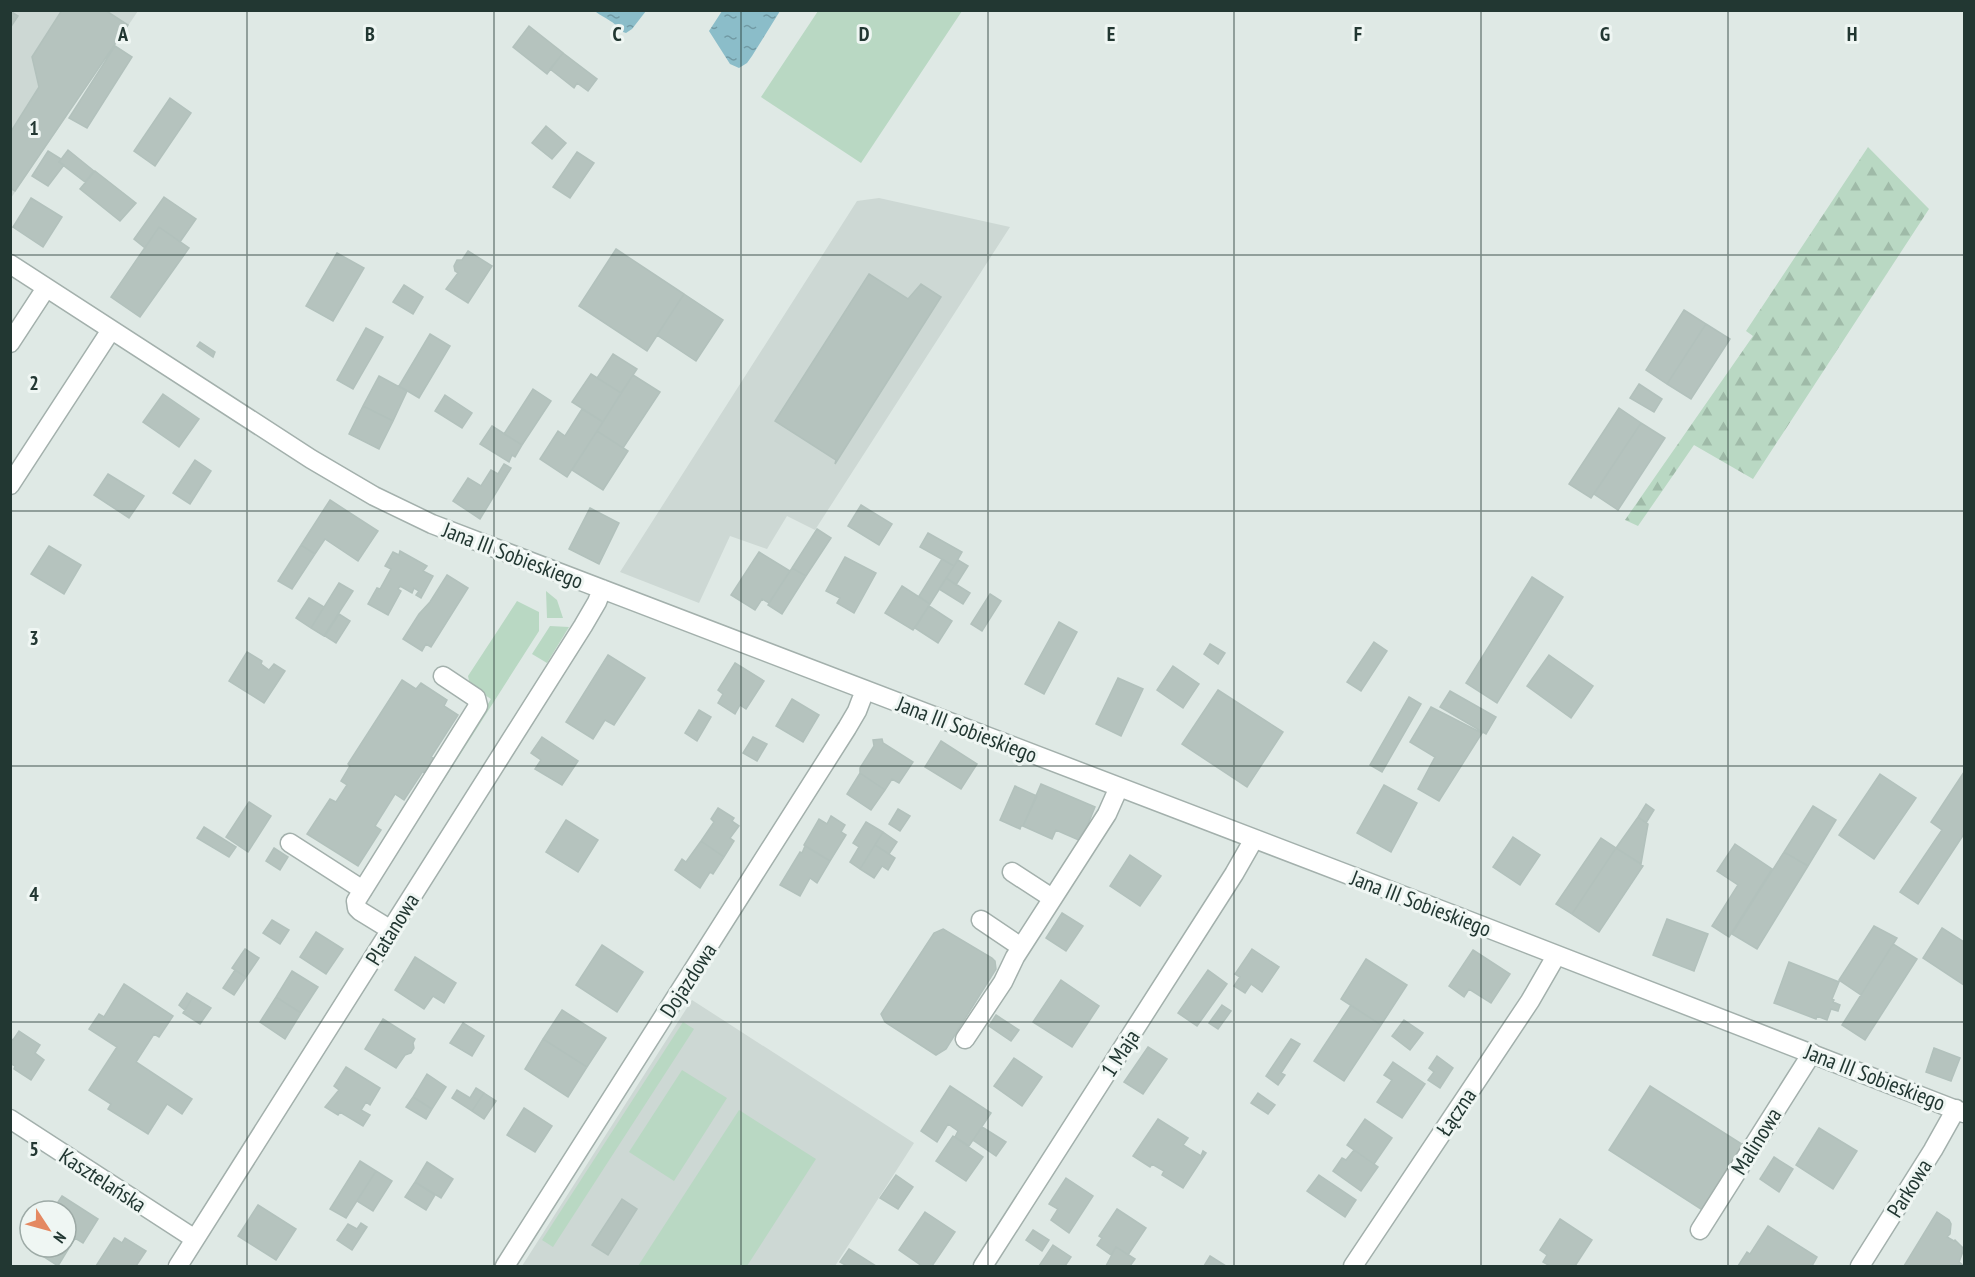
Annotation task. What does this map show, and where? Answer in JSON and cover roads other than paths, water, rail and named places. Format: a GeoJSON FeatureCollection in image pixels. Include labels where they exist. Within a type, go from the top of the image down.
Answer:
{"type":"FeatureCollection","features":[{"type":"Feature","properties":{"kind":"street","name":"Jana III Sobieskiego"},"geometry":{"type":"LineString","coordinates":[[10,264],[311,459],[374,496],[457,534],[1960,1111]]}},
{"type":"Feature","properties":{"kind":"street"},"geometry":{"type":"LineString","coordinates":[[10,343],[46,288]]}},
{"type":"Feature","properties":{"kind":"street"},"geometry":{"type":"LineString","coordinates":[[10,485],[111,330]]}},
{"type":"Feature","properties":{"kind":"street","name":"Platanowa"},"geometry":{"type":"LineString","coordinates":[[178,1266],[583,626],[602,589]]}},
{"type":"Feature","properties":{"kind":"street"},"geometry":{"type":"LineString","coordinates":[[391,930],[357,908],[356,901],[477,710],[477,698],[442,676]]}},
{"type":"Feature","properties":{"kind":"street","name":"Dojazdowa"},"geometry":{"type":"LineString","coordinates":[[505,1266],[847,728],[865,690]]}},
{"type":"Feature","properties":{"kind":"street"},"geometry":{"type":"LineString","coordinates":[[965,1039],[1107,814],[1119,787]]}},
{"type":"Feature","properties":{"kind":"street","name":"1 Maja"},"geometry":{"type":"LineString","coordinates":[[983,1266],[1234,874],[1254,839]]}},
{"type":"Feature","properties":{"kind":"street"},"geometry":{"type":"LineString","coordinates":[[290,843],[363,890]]}},
{"type":"Feature","properties":{"kind":"street"},"geometry":{"type":"LineString","coordinates":[[1012,872],[1052,898]]}},
{"type":"Feature","properties":{"kind":"street"},"geometry":{"type":"LineString","coordinates":[[981,920],[1021,947]]}},
{"type":"Feature","properties":{"kind":"street","name":"Łączna"},"geometry":{"type":"LineString","coordinates":[[1353,1266],[1530,1001],[1556,956]]}},
{"type":"Feature","properties":{"kind":"street","name":"Malinowa"},"geometry":{"type":"LineString","coordinates":[[1700,1230],[1812,1053]]}},
{"type":"Feature","properties":{"kind":"street","name":"Parkowa"},"geometry":{"type":"LineString","coordinates":[[1860,1266],[1960,1111]]}},
{"type":"Feature","properties":{"kind":"street","name":"Kasztelańska"},"geometry":{"type":"LineString","coordinates":[[10,1119],[195,1239]]}},
{"type":"Feature","properties":{"kind":"water"},"geometry":{"type":"Polygon","coordinates":[[[597,10],[646,11],[626,33],[620,31],[613,23],[596,12],[597,10]]]}},
{"type":"Feature","properties":{"kind":"water"},"geometry":{"type":"Polygon","coordinates":[[[722,11],[780,11],[747,63],[739,68],[730,64],[709,31],[722,11]]]}}]}
